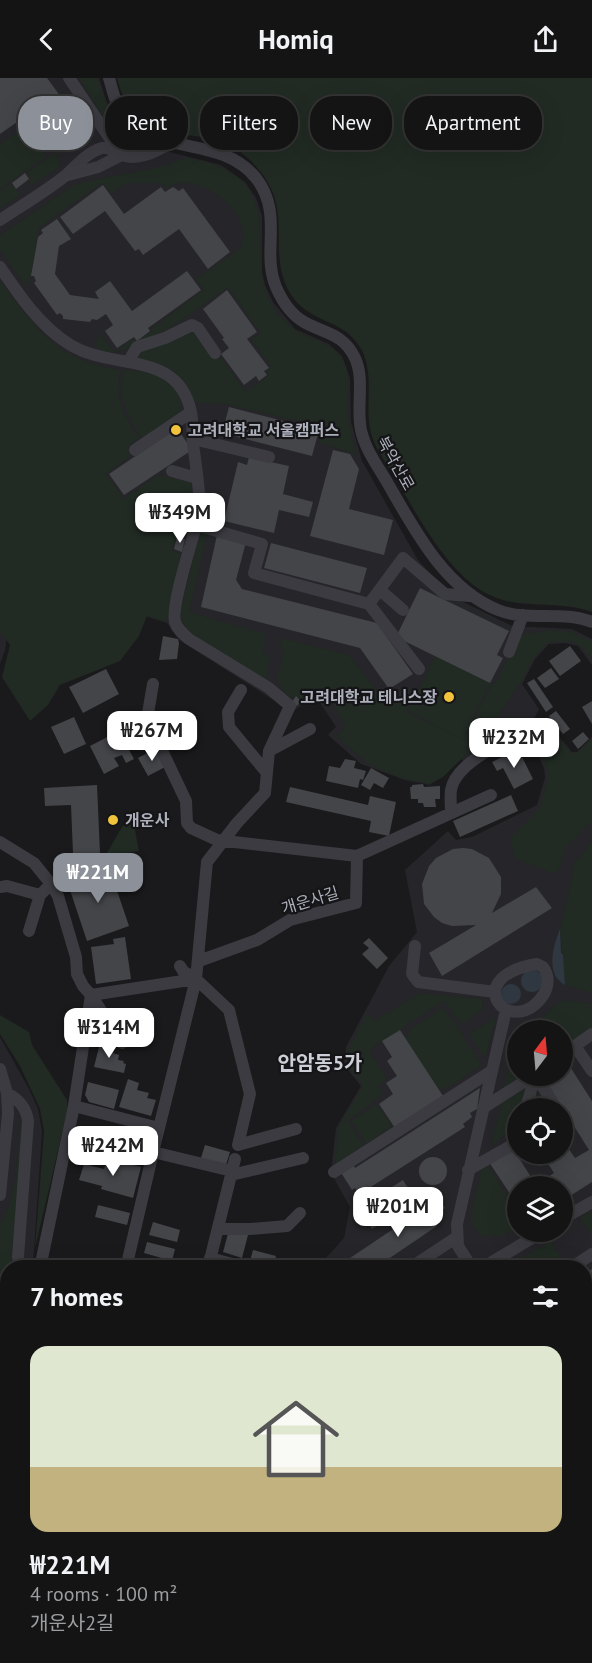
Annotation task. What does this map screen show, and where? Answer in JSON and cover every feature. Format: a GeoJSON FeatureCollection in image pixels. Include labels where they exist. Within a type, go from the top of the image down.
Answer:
{"type":"FeatureCollection","features":[{"type":"Feature","properties":{"kind":"street"},"geometry":{"type":"LineString","coordinates":[[69,78],[113,146],[122,155]]}},
{"type":"Feature","properties":{"kind":"street","name":"북악산로"},"geometry":{"type":"LineString","coordinates":[[109,78],[114,96]]}},
{"type":"Feature","properties":{"kind":"street","name":"북악산로"},"geometry":{"type":"LineString","coordinates":[[188,146],[214,150],[230,157],[248,170],[263,186],[272,213],[272,270],[275,285],[290,310],[303,321],[333,334],[350,349],[359,374],[358,414],[365,445],[415,530],[450,575],[470,596],[501,611],[523,615],[561,615],[592,622]]}},
{"type":"Feature","properties":{"kind":"street"},"geometry":{"type":"LineString","coordinates":[[0,220],[100,149],[109,149],[122,155],[147,155],[157,150]]}},
{"type":"Feature","properties":{"kind":"street"},"geometry":{"type":"LineString","coordinates":[[0,267],[20,296],[66,343],[89,355],[156,369],[176,379],[191,412],[200,514],[176,604],[176,624],[181,633],[189,639],[269,688],[291,706],[269,751],[265,793],[237,822],[207,862],[196,979],[128,1260]]}},
{"type":"Feature","properties":{"kind":"street"},"geometry":{"type":"LineString","coordinates":[[128,362],[137,347],[165,338],[192,325],[198,328],[215,353]]}},
{"type":"Feature","properties":{"kind":"street"},"geometry":{"type":"LineString","coordinates":[[135,450],[191,412]]}},
{"type":"Feature","properties":{"kind":"street"},"geometry":{"type":"LineString","coordinates":[[193,439],[269,457]]}},
{"type":"Feature","properties":{"kind":"street"},"geometry":{"type":"LineString","coordinates":[[172,471],[197,478]]}},
{"type":"Feature","properties":{"kind":"street"},"geometry":{"type":"LineString","coordinates":[[196,525],[262,544],[254,573],[369,604],[419,669]]}},
{"type":"Feature","properties":{"kind":"street"},"geometry":{"type":"LineString","coordinates":[[369,604],[404,554],[446,594],[470,596]]}},
{"type":"Feature","properties":{"kind":"street"},"geometry":{"type":"LineString","coordinates":[[380,590],[403,610]]}},
{"type":"Feature","properties":{"kind":"street"},"geometry":{"type":"LineString","coordinates":[[509,652],[523,615]]}},
{"type":"Feature","properties":{"kind":"street"},"geometry":{"type":"LineString","coordinates":[[153,684],[147,719],[186,801],[187,823],[190,828],[212,839],[357,856],[491,795]]}},
{"type":"Feature","properties":{"kind":"street"},"geometry":{"type":"LineString","coordinates":[[244,692],[229,722],[229,728],[267,773]]}},
{"type":"Feature","properties":{"kind":"street"},"geometry":{"type":"LineString","coordinates":[[269,751],[310,729]]}},
{"type":"Feature","properties":{"kind":"street"},"geometry":{"type":"LineString","coordinates":[[451,813],[451,789],[460,771],[497,745],[522,733]]}},
{"type":"Feature","properties":{"kind":"street"},"geometry":{"type":"LineString","coordinates":[[0,842],[34,863],[51,884],[58,896],[76,957],[77,974],[122,1043]]}},
{"type":"Feature","properties":{"kind":"street","name":"개운사길"},"geometry":{"type":"LineString","coordinates":[[199,961],[257,940],[290,921],[356,903],[357,856]]}},
{"type":"Feature","properties":{"kind":"street"},"geometry":{"type":"LineString","coordinates":[[29,931],[40,895],[51,884]]}},
{"type":"Feature","properties":{"kind":"street"},"geometry":{"type":"LineString","coordinates":[[0,887],[7,886],[40,895]]}},
{"type":"Feature","properties":{"kind":"street"},"geometry":{"type":"LineString","coordinates":[[415,946],[412,974],[418,982],[495,992]]}},
{"type":"Feature","properties":{"kind":"street"},"geometry":{"type":"LineString","coordinates":[[537,964],[543,967],[547,983],[538,1000],[522,1010],[506,1010],[499,1006],[495,999],[500,980],[511,972],[537,964]]}},
{"type":"Feature","properties":{"kind":"street"},"geometry":{"type":"LineString","coordinates":[[180,966],[229,1010],[250,1094],[238,1145],[296,1129]]}},
{"type":"Feature","properties":{"kind":"street"},"geometry":{"type":"LineString","coordinates":[[91,994],[196,979]]}},
{"type":"Feature","properties":{"kind":"street"},"geometry":{"type":"LineString","coordinates":[[42,1260],[74,1106],[91,994]]}},
{"type":"Feature","properties":{"kind":"street"},"geometry":{"type":"LineString","coordinates":[[467,1260],[458,1246],[457,1224],[506,1010]]}},
{"type":"Feature","properties":{"kind":"street"},"geometry":{"type":"LineString","coordinates":[[592,1034],[575,1046],[592,1071]]}},
{"type":"Feature","properties":{"kind":"street"},"geometry":{"type":"LineString","coordinates":[[0,1069],[7,1093],[7,1141],[0,1195]]}},
{"type":"Feature","properties":{"kind":"street"},"geometry":{"type":"LineString","coordinates":[[334,1172],[490,1072]]}},
{"type":"Feature","properties":{"kind":"street"},"geometry":{"type":"LineString","coordinates":[[483,1108],[519,1086]]}},
{"type":"Feature","properties":{"kind":"street"},"geometry":{"type":"LineString","coordinates":[[7,1093],[23,1105],[28,1121],[19,1260]]}},
{"type":"Feature","properties":{"kind":"street"},"geometry":{"type":"LineString","coordinates":[[74,1106],[159,1128]]}},
{"type":"Feature","properties":{"kind":"street"},"geometry":{"type":"LineString","coordinates":[[468,1170],[507,1147]]}},
{"type":"Feature","properties":{"kind":"street"},"geometry":{"type":"LineString","coordinates":[[153,1152],[233,1168],[303,1158]]}},
{"type":"Feature","properties":{"kind":"street"},"geometry":{"type":"LineString","coordinates":[[210,1260],[233,1168]]}},
{"type":"Feature","properties":{"kind":"street"},"geometry":{"type":"LineString","coordinates":[[573,1213],[592,1202]]}},
{"type":"Feature","properties":{"kind":"street"},"geometry":{"type":"LineString","coordinates":[[218,1228],[250,1229],[287,1226],[300,1213]]}},
{"type":"Feature","properties":{"kind":"street"},"geometry":{"type":"LineString","coordinates":[[423,1260],[457,1238]]}},
{"type":"Feature","properties":{"kind":"street"},"geometry":{"type":"LineString","coordinates":[[495,1260],[525,1242]]}},
{"type":"Feature","properties":{"kind":"shaded area","name":"고려대학교 서울캠퍼스"},"geometry":{"type":"Polygon","coordinates":[[[0,78],[99,78],[105,97],[105,150],[162,150],[221,165],[245,182],[256,198],[262,216],[262,271],[265,285],[273,302],[295,329],[329,344],[342,356],[350,378],[351,422],[362,461],[418,560],[451,596],[512,626],[572,629],[592,639],[592,665],[578,646],[565,643],[549,644],[535,659],[522,684],[539,709],[535,717],[522,727],[492,739],[464,762],[458,755],[430,785],[405,780],[361,764],[328,735],[336,727],[315,695],[292,712],[179,640],[167,623],[145,616],[10,617],[5,650],[0,664],[0,78]]]}},
{"type":"Feature","properties":{"kind":"shaded area"},"geometry":{"type":"Polygon","coordinates":[[[79,78],[97,78],[105,100],[105,121],[93,101],[93,96],[90,96],[79,78]]]}},
{"type":"Feature","properties":{"kind":"shaded area"},"geometry":{"type":"Polygon","coordinates":[[[117,78],[592,78],[592,612],[570,607],[503,600],[486,593],[470,582],[455,568],[428,533],[379,452],[370,431],[368,372],[361,349],[344,330],[312,314],[292,297],[281,270],[278,217],[272,191],[256,166],[238,150],[298,150],[298,96],[200,96],[200,137],[188,135],[188,96],[124,96],[117,78]]]}},
{"type":"Feature","properties":{"kind":"shaded area"},"geometry":{"type":"Polygon","coordinates":[[[18,132],[18,150],[43,150],[47,156],[0,189],[0,144],[18,132]]]}},
{"type":"Feature","properties":{"kind":"shaded area"},"geometry":{"type":"Polygon","coordinates":[[[54,153],[62,165],[31,186],[29,183],[31,179],[26,173],[54,153]]]}},
{"type":"Feature","properties":{"kind":"shaded area"},"geometry":{"type":"Polygon","coordinates":[[[186,158],[225,169],[237,177],[249,190],[256,204],[259,219],[261,269],[264,285],[272,305],[283,320],[294,329],[333,349],[346,366],[349,421],[357,455],[320,443],[320,430],[315,425],[225,404],[195,403],[185,383],[174,372],[138,359],[141,352],[185,331],[196,332],[213,355],[220,357],[245,391],[268,376],[266,372],[271,367],[251,339],[259,334],[259,331],[227,288],[182,320],[140,344],[121,351],[105,352],[95,345],[99,333],[112,349],[117,350],[133,339],[136,342],[204,290],[196,279],[241,246],[243,232],[238,218],[222,199],[212,192],[200,186],[188,184],[177,184],[166,188],[162,183],[127,183],[111,194],[102,183],[39,228],[29,286],[21,280],[0,250],[0,235],[72,186],[161,167],[186,158]]]}},
{"type":"Feature","properties":{"kind":"shaded area"},"geometry":{"type":"Polygon","coordinates":[[[11,183],[20,195],[0,208],[0,191],[11,183]]]}},
{"type":"Feature","properties":{"kind":"shaded area"},"geometry":{"type":"Polygon","coordinates":[[[0,280],[37,327],[64,351],[99,366],[121,370],[119,390],[121,406],[139,438],[126,448],[131,456],[106,473],[123,499],[158,475],[191,482],[193,513],[188,536],[177,532],[172,551],[183,555],[167,622],[147,616],[139,636],[120,661],[60,685],[48,705],[30,721],[2,677],[10,645],[0,631],[0,280]]]}},
{"type":"Feature","properties":{"kind":"shaded area"},"geometry":{"type":"Polygon","coordinates":[[[125,370],[147,372],[163,377],[170,382],[180,397],[183,409],[143,440],[132,424],[122,398],[121,389],[125,370]]]}},
{"type":"Feature","properties":{"kind":"shaded area"},"geometry":{"type":"Polygon","coordinates":[[[200,530],[208,531],[189,612],[266,634],[263,652],[270,657],[265,679],[194,635],[184,624],[181,609],[200,530]]]}},
{"type":"Feature","properties":{"kind":"shaded area"},"geometry":{"type":"Polygon","coordinates":[[[552,630],[568,631],[592,641],[592,659],[582,648],[573,643],[548,642],[534,658],[521,682],[482,739],[443,777],[430,784],[401,778],[366,762],[336,736],[346,727],[324,689],[302,702],[296,695],[291,699],[285,693],[277,677],[284,651],[280,648],[281,638],[349,655],[387,703],[404,696],[412,700],[406,712],[464,740],[492,684],[497,681],[518,635],[552,630]]]}},
{"type":"Feature","properties":{"kind":"shaded area","name":"고려대학교 테니스장"},"geometry":{"type":"Polygon","coordinates":[[[435,656],[490,683],[463,739],[408,711],[435,656]]]}},
{"type":"Feature","properties":{"kind":"shaded area"},"geometry":{"type":"Polygon","coordinates":[[[547,722],[572,752],[577,752],[592,737],[592,1260],[324,1260],[344,1238],[350,1207],[331,1173],[336,1128],[361,1086],[344,1065],[346,1047],[389,966],[417,932],[405,870],[448,831],[456,840],[472,837],[537,805],[545,778],[544,768],[529,736],[547,722]]]}},
{"type":"Feature","properties":{"kind":"shaded area"},"geometry":{"type":"Polygon","coordinates":[[[547,724],[572,754],[577,753],[592,738],[592,821],[566,847],[558,871],[552,873],[516,859],[510,841],[540,808],[547,780],[547,768],[532,737],[547,724]]]}},
{"type":"Feature","properties":{"kind":"shaded area"},"geometry":{"type":"Polygon","coordinates":[[[133,819],[139,851],[105,856],[122,827],[133,819]]]}},
{"type":"Feature","properties":{"kind":"shaded area"},"geometry":{"type":"Polygon","coordinates":[[[592,841],[592,993],[565,985],[560,929],[575,862],[592,841]]]}},
{"type":"Feature","properties":{"kind":"shaded area"},"geometry":{"type":"Polygon","coordinates":[[[560,929],[565,985],[555,974],[552,960],[560,929]]]}},
{"type":"Feature","properties":{"kind":"shaded area"},"geometry":{"type":"Polygon","coordinates":[[[532,970],[540,973],[543,981],[540,989],[532,992],[524,989],[521,981],[524,973],[532,970]]]}},
{"type":"Feature","properties":{"kind":"shaded area"},"geometry":{"type":"Polygon","coordinates":[[[507,984],[515,984],[521,990],[521,998],[515,1004],[507,1004],[501,998],[501,990],[507,984]]]}},
{"type":"Feature","properties":{"kind":"shaded area"},"geometry":{"type":"Polygon","coordinates":[[[421,993],[482,999],[483,1009],[462,1025],[444,1001],[369,1050],[387,1079],[378,1086],[383,1094],[348,1121],[364,1146],[335,1166],[338,1128],[363,1086],[346,1064],[349,1047],[365,1016],[370,1014],[374,1021],[421,993]]]}},
{"type":"Feature","properties":{"kind":"shaded area"},"geometry":{"type":"Polygon","coordinates":[[[566,1000],[592,1004],[592,1033],[573,1046],[573,1020],[536,1020],[566,1000]]]}},
{"type":"Feature","properties":{"kind":"shaded area"},"geometry":{"type":"Polygon","coordinates":[[[444,1007],[482,1065],[431,1097],[395,1044],[409,1034],[408,1031],[444,1007]]]}},
{"type":"Feature","properties":{"kind":"shaded area"},"geometry":{"type":"Polygon","coordinates":[[[0,1015],[29,1032],[32,1045],[67,1100],[68,1109],[35,1248],[44,1131],[40,1109],[20,1066],[0,1034],[0,1015]]]}},
{"type":"Feature","properties":{"kind":"shaded area"},"geometry":{"type":"Polygon","coordinates":[[[496,1017],[486,1056],[484,1057],[469,1034],[496,1017]]]}},
{"type":"Feature","properties":{"kind":"shaded area"},"geometry":{"type":"Polygon","coordinates":[[[0,1037],[38,1109],[42,1131],[33,1260],[0,1260],[0,1037]]]}},
{"type":"Feature","properties":{"kind":"shaded area"},"geometry":{"type":"Polygon","coordinates":[[[507,1073],[507,1086],[513,1086],[502,1093],[507,1073]]]}},
{"type":"Feature","properties":{"kind":"shaded area"},"geometry":{"type":"Polygon","coordinates":[[[526,1086],[528,1086],[524,1098],[508,1098],[526,1086]]]}},
{"type":"Feature","properties":{"kind":"shaded area"},"geometry":{"type":"Polygon","coordinates":[[[536,1089],[542,1098],[534,1098],[536,1089]]]}},
{"type":"Feature","properties":{"kind":"shaded area"},"geometry":{"type":"Polygon","coordinates":[[[507,1099],[507,1133],[490,1148],[502,1102],[507,1099]]]}},
{"type":"Feature","properties":{"kind":"shaded area"},"geometry":{"type":"Polygon","coordinates":[[[377,1104],[392,1126],[367,1144],[351,1121],[377,1104]]]}},
{"type":"Feature","properties":{"kind":"shaded area"},"geometry":{"type":"Polygon","coordinates":[[[20,1114],[23,1119],[24,1136],[13,1260],[0,1260],[0,1223],[8,1208],[14,1185],[20,1114]]]}},
{"type":"Feature","properties":{"kind":"shaded area"},"geometry":{"type":"Polygon","coordinates":[[[488,1165],[507,1196],[507,1233],[498,1237],[480,1235],[471,1223],[482,1167],[488,1165]]]}},
{"type":"Feature","properties":{"kind":"shaded area"},"geometry":{"type":"Polygon","coordinates":[[[592,1210],[592,1236],[580,1217],[592,1210]]]}},
{"type":"Feature","properties":{"kind":"shaded area"},"geometry":{"type":"Polygon","coordinates":[[[552,1242],[562,1260],[518,1260],[552,1242]]]}},
{"type":"Feature","properties":{"kind":"building"},"geometry":{"type":"Polygon","coordinates":[[[0,78],[47,78],[60,96],[18,96],[18,121],[0,134],[0,78]]]}},
{"type":"Feature","properties":{"kind":"building"},"geometry":{"type":"Polygon","coordinates":[[[25,173],[29,179],[16,189],[12,183],[25,173]]]}},
{"type":"Feature","properties":{"kind":"building"},"geometry":{"type":"Polygon","coordinates":[[[103,185],[124,214],[161,187],[165,192],[173,187],[179,191],[183,188],[230,252],[208,269],[179,229],[143,255],[139,249],[135,251],[105,211],[73,234],[60,217],[103,185]]]}},
{"type":"Feature","properties":{"kind":"building"},"geometry":{"type":"Polygon","coordinates":[[[57,219],[71,239],[59,246],[55,274],[70,295],[99,299],[95,292],[110,281],[132,311],[187,271],[201,290],[148,328],[150,331],[137,341],[134,337],[117,348],[105,331],[113,325],[106,314],[90,322],[63,319],[60,313],[57,315],[34,283],[36,281],[34,276],[31,276],[38,237],[43,233],[41,230],[57,219]]]}},
{"type":"Feature","properties":{"kind":"building"},"geometry":{"type":"Polygon","coordinates":[[[227,290],[257,332],[247,339],[269,368],[264,371],[267,375],[259,381],[256,376],[244,385],[221,354],[229,348],[203,309],[227,290]]]}},
{"type":"Feature","properties":{"kind":"building"},"geometry":{"type":"Polygon","coordinates":[[[229,407],[319,430],[312,456],[222,433],[229,407]]]}},
{"type":"Feature","properties":{"kind":"building"},"geometry":{"type":"Polygon","coordinates":[[[177,428],[192,450],[124,495],[109,474],[177,428]]]}},
{"type":"Feature","properties":{"kind":"building"},"geometry":{"type":"Polygon","coordinates":[[[333,450],[350,454],[359,469],[349,509],[393,520],[384,555],[310,536],[333,450]]]}},
{"type":"Feature","properties":{"kind":"building"},"geometry":{"type":"Polygon","coordinates":[[[249,457],[289,466],[283,494],[313,502],[309,517],[279,510],[274,533],[224,521],[238,462],[247,465],[249,457]]]}},
{"type":"Feature","properties":{"kind":"building"},"geometry":{"type":"Polygon","coordinates":[[[217,535],[246,542],[236,580],[242,589],[377,623],[413,674],[389,689],[360,648],[201,607],[217,535]]]}},
{"type":"Feature","properties":{"kind":"building"},"geometry":{"type":"Polygon","coordinates":[[[177,537],[185,539],[182,552],[174,549],[177,537]]]}},
{"type":"Feature","properties":{"kind":"building"},"geometry":{"type":"Polygon","coordinates":[[[271,543],[367,568],[360,593],[264,568],[271,543]]]}},
{"type":"Feature","properties":{"kind":"building"},"geometry":{"type":"Polygon","coordinates":[[[420,588],[509,631],[497,655],[503,658],[490,683],[396,637],[420,588]]]}},
{"type":"Feature","properties":{"kind":"building"},"geometry":{"type":"Polygon","coordinates":[[[163,636],[178,639],[177,659],[159,660],[163,636]]]}},
{"type":"Feature","properties":{"kind":"building"},"geometry":{"type":"Polygon","coordinates":[[[570,646],[581,661],[560,676],[549,661],[570,646]]]}},
{"type":"Feature","properties":{"kind":"building"},"geometry":{"type":"Polygon","coordinates":[[[551,668],[559,679],[545,688],[537,678],[551,668]]]}},
{"type":"Feature","properties":{"kind":"building"},"geometry":{"type":"Polygon","coordinates":[[[106,669],[119,694],[83,713],[69,687],[106,669]]]}},
{"type":"Feature","properties":{"kind":"building"},"geometry":{"type":"Polygon","coordinates":[[[534,679],[553,707],[546,712],[527,683],[534,679]]]}},
{"type":"Feature","properties":{"kind":"building"},"geometry":{"type":"Polygon","coordinates":[[[296,696],[301,701],[297,706],[292,702],[296,696]]]}},
{"type":"Feature","properties":{"kind":"building"},"geometry":{"type":"Polygon","coordinates":[[[592,701],[592,724],[582,707],[592,701]]]}},
{"type":"Feature","properties":{"kind":"building"},"geometry":{"type":"Polygon","coordinates":[[[556,711],[570,729],[563,734],[549,716],[556,711]]]}},
{"type":"Feature","properties":{"kind":"building"},"geometry":{"type":"Polygon","coordinates":[[[74,717],[86,744],[64,754],[51,727],[74,717]]]}},
{"type":"Feature","properties":{"kind":"building"},"geometry":{"type":"Polygon","coordinates":[[[119,731],[134,759],[126,763],[122,755],[114,758],[119,766],[104,774],[90,746],[119,731]]]}},
{"type":"Feature","properties":{"kind":"building"},"geometry":{"type":"Polygon","coordinates":[[[583,732],[589,739],[578,749],[572,741],[583,732]]]}},
{"type":"Feature","properties":{"kind":"building"},"geometry":{"type":"Polygon","coordinates":[[[155,749],[165,767],[148,776],[138,758],[155,749]]]}},
{"type":"Feature","properties":{"kind":"building"},"geometry":{"type":"Polygon","coordinates":[[[518,749],[533,779],[514,789],[503,768],[497,771],[492,762],[518,749]]]}},
{"type":"Feature","properties":{"kind":"building"},"geometry":{"type":"Polygon","coordinates":[[[345,759],[356,761],[354,768],[366,771],[363,780],[360,779],[358,788],[326,781],[329,766],[340,768],[345,759]]]}},
{"type":"Feature","properties":{"kind":"building"},"geometry":{"type":"Polygon","coordinates":[[[371,768],[389,778],[383,788],[374,783],[370,790],[361,785],[371,768]]]}},
{"type":"Feature","properties":{"kind":"building"},"geometry":{"type":"Polygon","coordinates":[[[423,784],[424,787],[440,786],[440,799],[435,799],[436,807],[424,807],[423,803],[418,803],[418,799],[411,799],[410,787],[423,784]]]}},
{"type":"Feature","properties":{"kind":"building"},"geometry":{"type":"Polygon","coordinates":[[[97,785],[100,853],[73,854],[71,805],[45,806],[44,788],[97,785]]]}},
{"type":"Feature","properties":{"kind":"building"},"geometry":{"type":"Polygon","coordinates":[[[290,787],[368,805],[370,796],[396,802],[389,836],[369,832],[371,821],[286,802],[290,787]]]}},
{"type":"Feature","properties":{"kind":"building"},"geometry":{"type":"Polygon","coordinates":[[[511,795],[518,811],[460,837],[453,821],[511,795]]]}},
{"type":"Feature","properties":{"kind":"building"},"geometry":{"type":"Polygon","coordinates":[[[453,849],[472,849],[489,858],[501,877],[501,894],[492,913],[536,887],[552,908],[442,976],[429,953],[476,925],[452,926],[434,917],[424,904],[422,884],[429,866],[436,858],[453,849]]]}},
{"type":"Feature","properties":{"kind":"building"},"geometry":{"type":"Polygon","coordinates":[[[109,867],[129,926],[87,941],[67,881],[109,867]]]}},
{"type":"Feature","properties":{"kind":"building"},"geometry":{"type":"Polygon","coordinates":[[[125,937],[131,979],[96,984],[91,947],[114,944],[113,939],[125,937]]]}},
{"type":"Feature","properties":{"kind":"building"},"geometry":{"type":"Polygon","coordinates":[[[369,938],[388,958],[377,969],[362,954],[369,948],[363,943],[369,938]]]}},
{"type":"Feature","properties":{"kind":"building"},"geometry":{"type":"Polygon","coordinates":[[[400,1030],[443,1096],[395,1128],[379,1104],[393,1094],[386,1083],[397,1076],[387,1061],[392,1057],[382,1041],[400,1030]]]}},
{"type":"Feature","properties":{"kind":"building"},"geometry":{"type":"Polygon","coordinates":[[[101,1039],[108,1040],[109,1047],[114,1049],[113,1053],[119,1055],[118,1060],[124,1061],[123,1063],[126,1064],[124,1073],[94,1067],[101,1039]]]}},
{"type":"Feature","properties":{"kind":"building"},"geometry":{"type":"Polygon","coordinates":[[[573,1071],[592,1101],[592,1182],[573,1194],[573,1176],[550,1176],[554,1173],[548,1164],[573,1164],[573,1155],[575,1158],[589,1150],[573,1125],[573,1098],[556,1098],[549,1086],[573,1086],[573,1071]]]}},
{"type":"Feature","properties":{"kind":"building"},"geometry":{"type":"Polygon","coordinates":[[[128,1079],[139,1083],[137,1090],[149,1093],[147,1098],[156,1100],[151,1116],[119,1107],[128,1079]]]}},
{"type":"Feature","properties":{"kind":"building"},"geometry":{"type":"Polygon","coordinates":[[[88,1082],[119,1090],[114,1109],[89,1102],[85,1095],[88,1082]]]}},
{"type":"Feature","properties":{"kind":"building"},"geometry":{"type":"Polygon","coordinates":[[[480,1088],[477,1109],[470,1113],[472,1117],[463,1124],[465,1127],[366,1190],[370,1197],[363,1201],[355,1188],[352,1190],[340,1171],[352,1163],[355,1168],[480,1088]]]}},
{"type":"Feature","properties":{"kind":"building"},"geometry":{"type":"Polygon","coordinates":[[[205,1145],[230,1152],[225,1168],[200,1161],[205,1145]]]}},
{"type":"Feature","properties":{"kind":"building"},"geometry":{"type":"Polygon","coordinates":[[[507,1150],[507,1164],[523,1164],[530,1176],[507,1176],[507,1189],[489,1162],[507,1150]]]}},
{"type":"Feature","properties":{"kind":"building"},"geometry":{"type":"Polygon","coordinates":[[[433,1157],[443,1161],[447,1171],[443,1181],[433,1185],[423,1181],[419,1171],[423,1161],[433,1157]]]}},
{"type":"Feature","properties":{"kind":"building"},"geometry":{"type":"Polygon","coordinates":[[[112,1159],[141,1167],[133,1198],[79,1180],[84,1164],[104,1169],[106,1162],[112,1159]]]}},
{"type":"Feature","properties":{"kind":"building"},"geometry":{"type":"Polygon","coordinates":[[[403,1180],[416,1201],[372,1229],[359,1208],[403,1180]]]}},
{"type":"Feature","properties":{"kind":"building"},"geometry":{"type":"Polygon","coordinates":[[[438,1199],[445,1208],[432,1217],[437,1226],[387,1260],[351,1260],[350,1258],[438,1199]]]}},
{"type":"Feature","properties":{"kind":"building"},"geometry":{"type":"Polygon","coordinates":[[[98,1205],[130,1213],[127,1225],[95,1217],[98,1205]]]}},
{"type":"Feature","properties":{"kind":"building"},"geometry":{"type":"Polygon","coordinates":[[[153,1222],[180,1230],[177,1242],[149,1235],[153,1222]]]}},
{"type":"Feature","properties":{"kind":"building"},"geometry":{"type":"Polygon","coordinates":[[[229,1230],[248,1235],[242,1258],[223,1252],[229,1230]]]}},
{"type":"Feature","properties":{"kind":"building"},"geometry":{"type":"Polygon","coordinates":[[[147,1242],[175,1249],[172,1260],[144,1253],[147,1242]]]}},
{"type":"Feature","properties":{"kind":"building"},"geometry":{"type":"Polygon","coordinates":[[[253,1250],[276,1256],[275,1260],[250,1260],[253,1250]]]}},
{"type":"Feature","properties":{"kind":"place","name":"고려대학교 서울캠퍼스"},"geometry":{"type":"Point","coordinates":[176,430]}},
{"type":"Feature","properties":{"kind":"place","name":"고려대학교 테니스장"},"geometry":{"type":"Point","coordinates":[449,697]}},
{"type":"Feature","properties":{"kind":"place","name":"개운사"},"geometry":{"type":"Point","coordinates":[113,820]}},
{"type":"Feature","properties":{"kind":"district","name":"안암동5가"},"geometry":{"type":"Point","coordinates":[320,1063]}}]}
